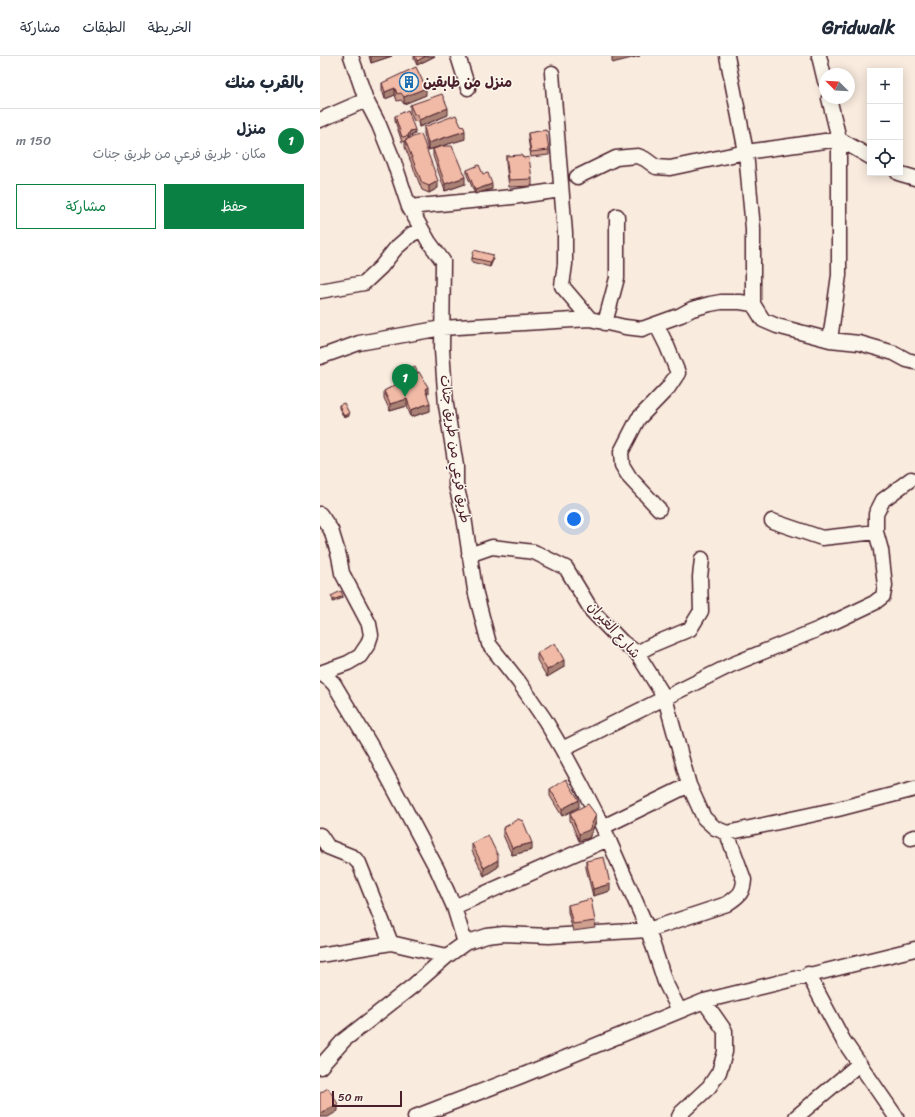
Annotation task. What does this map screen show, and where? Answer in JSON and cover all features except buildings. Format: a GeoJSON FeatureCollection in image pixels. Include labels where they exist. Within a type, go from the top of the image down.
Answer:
{"type":"FeatureCollection","features":[{"type":"Feature","properties":{"kind":"street","name":"طريق فرعي من طريق جنات"},"geometry":{"type":"LineString","coordinates":[[351,56],[366,100],[379,125],[394,162],[408,207],[443,261],[444,291],[442,350],[446,405],[455,460],[456,484],[464,517],[475,590],[488,644],[519,682],[562,749],[606,833],[648,930],[665,982],[679,1010]]}},
{"type":"Feature","properties":{"kind":"street"},"geometry":{"type":"LineString","coordinates":[[458,56],[468,88]]}},
{"type":"Feature","properties":{"kind":"street"},"geometry":{"type":"LineString","coordinates":[[726,56],[746,152],[753,229],[753,304],[763,320],[777,326],[830,340],[859,343],[894,353],[907,360],[915,362]]}},
{"type":"Feature","properties":{"kind":"street"},"geometry":{"type":"LineString","coordinates":[[819,56],[822,68]]}},
{"type":"Feature","properties":{"kind":"street"},"geometry":{"type":"LineString","coordinates":[[552,73],[565,241],[565,264],[562,286],[590,319]]}},
{"type":"Feature","properties":{"kind":"street"},"geometry":{"type":"LineString","coordinates":[[320,120],[366,100]]}},
{"type":"Feature","properties":{"kind":"street"},"geometry":{"type":"LineString","coordinates":[[830,104],[839,140],[838,274],[830,340]]}},
{"type":"Feature","properties":{"kind":"street"},"geometry":{"type":"LineString","coordinates":[[577,177],[616,158],[638,156],[656,167],[664,168],[746,152],[839,140],[867,155]]}},
{"type":"Feature","properties":{"kind":"street"},"geometry":{"type":"LineString","coordinates":[[903,174],[915,178]]}},
{"type":"Feature","properties":{"kind":"street"},"geometry":{"type":"LineString","coordinates":[[408,207],[512,197],[562,190]]}},
{"type":"Feature","properties":{"kind":"street"},"geometry":{"type":"LineString","coordinates":[[605,323],[617,278],[617,216]]}},
{"type":"Feature","properties":{"kind":"street"},"geometry":{"type":"LineString","coordinates":[[320,291],[364,283],[381,267],[396,248],[412,234],[422,230]]}},
{"type":"Feature","properties":{"kind":"street"},"geometry":{"type":"LineString","coordinates":[[320,357],[359,343],[442,328],[590,319],[642,329],[692,309],[721,302],[753,304]]}},
{"type":"Feature","properties":{"kind":"street"},"geometry":{"type":"LineString","coordinates":[[656,324],[678,372],[668,388],[638,419],[621,452],[622,465],[630,478],[659,509]]}},
{"type":"Feature","properties":{"kind":"street"},"geometry":{"type":"LineString","coordinates":[[562,749],[731,665],[819,629],[874,603],[883,596],[885,586],[881,550],[876,532],[876,514],[883,500],[911,478]]}},
{"type":"Feature","properties":{"kind":"street"},"geometry":{"type":"LineString","coordinates":[[320,514],[331,530],[342,573],[369,624],[371,635],[368,644],[360,656],[322,677],[334,684],[374,751],[437,869],[454,906],[465,943]]}},
{"type":"Feature","properties":{"kind":"street"},"geometry":{"type":"LineString","coordinates":[[772,521],[822,538],[876,532]]}},
{"type":"Feature","properties":{"kind":"street","name":"شارع الغيران"},"geometry":{"type":"LineString","coordinates":[[469,555],[492,547],[534,552],[566,568],[592,611],[622,642],[637,653],[665,698],[689,785],[704,818],[715,828],[727,833]]}},
{"type":"Feature","properties":{"kind":"street"},"geometry":{"type":"LineString","coordinates":[[637,653],[690,629],[701,611],[700,577],[702,559]]}},
{"type":"Feature","properties":{"kind":"street"},"geometry":{"type":"LineString","coordinates":[[454,906],[606,833],[689,785]]}},
{"type":"Feature","properties":{"kind":"street"},"geometry":{"type":"LineString","coordinates":[[320,1067],[344,1040],[465,943],[487,936],[504,934],[549,936],[648,930],[727,904],[739,896],[743,888],[744,880],[727,833],[838,809],[915,789]]}},
{"type":"Feature","properties":{"kind":"street"},"geometry":{"type":"LineString","coordinates":[[320,835],[328,847],[353,857],[359,863],[391,943]]}},
{"type":"Feature","properties":{"kind":"street"},"geometry":{"type":"LineString","coordinates":[[320,955],[391,943],[447,956]]}},
{"type":"Feature","properties":{"kind":"street"},"geometry":{"type":"LineString","coordinates":[[415,1117],[521,1076],[704,1001],[808,974],[915,949]]}},
{"type":"Feature","properties":{"kind":"street"},"geometry":{"type":"LineString","coordinates":[[808,974],[843,1040],[896,1117]]}},
{"type":"Feature","properties":{"kind":"street"},"geometry":{"type":"LineString","coordinates":[[679,1117],[681,1113],[709,1087],[719,1072],[725,1052],[725,1031],[704,1001]]}},
{"type":"Feature","properties":{"kind":"street"},"geometry":{"type":"LineString","coordinates":[[796,1117],[859,1064]]}},
{"type":"Feature","properties":{"kind":"place","name":"منزل من طابقين"},"geometry":{"type":"Point","coordinates":[409,82]}},
{"type":"Feature","properties":{"kind":"place","name":"منزل"},"geometry":{"type":"Point","coordinates":[405,397]}}]}
